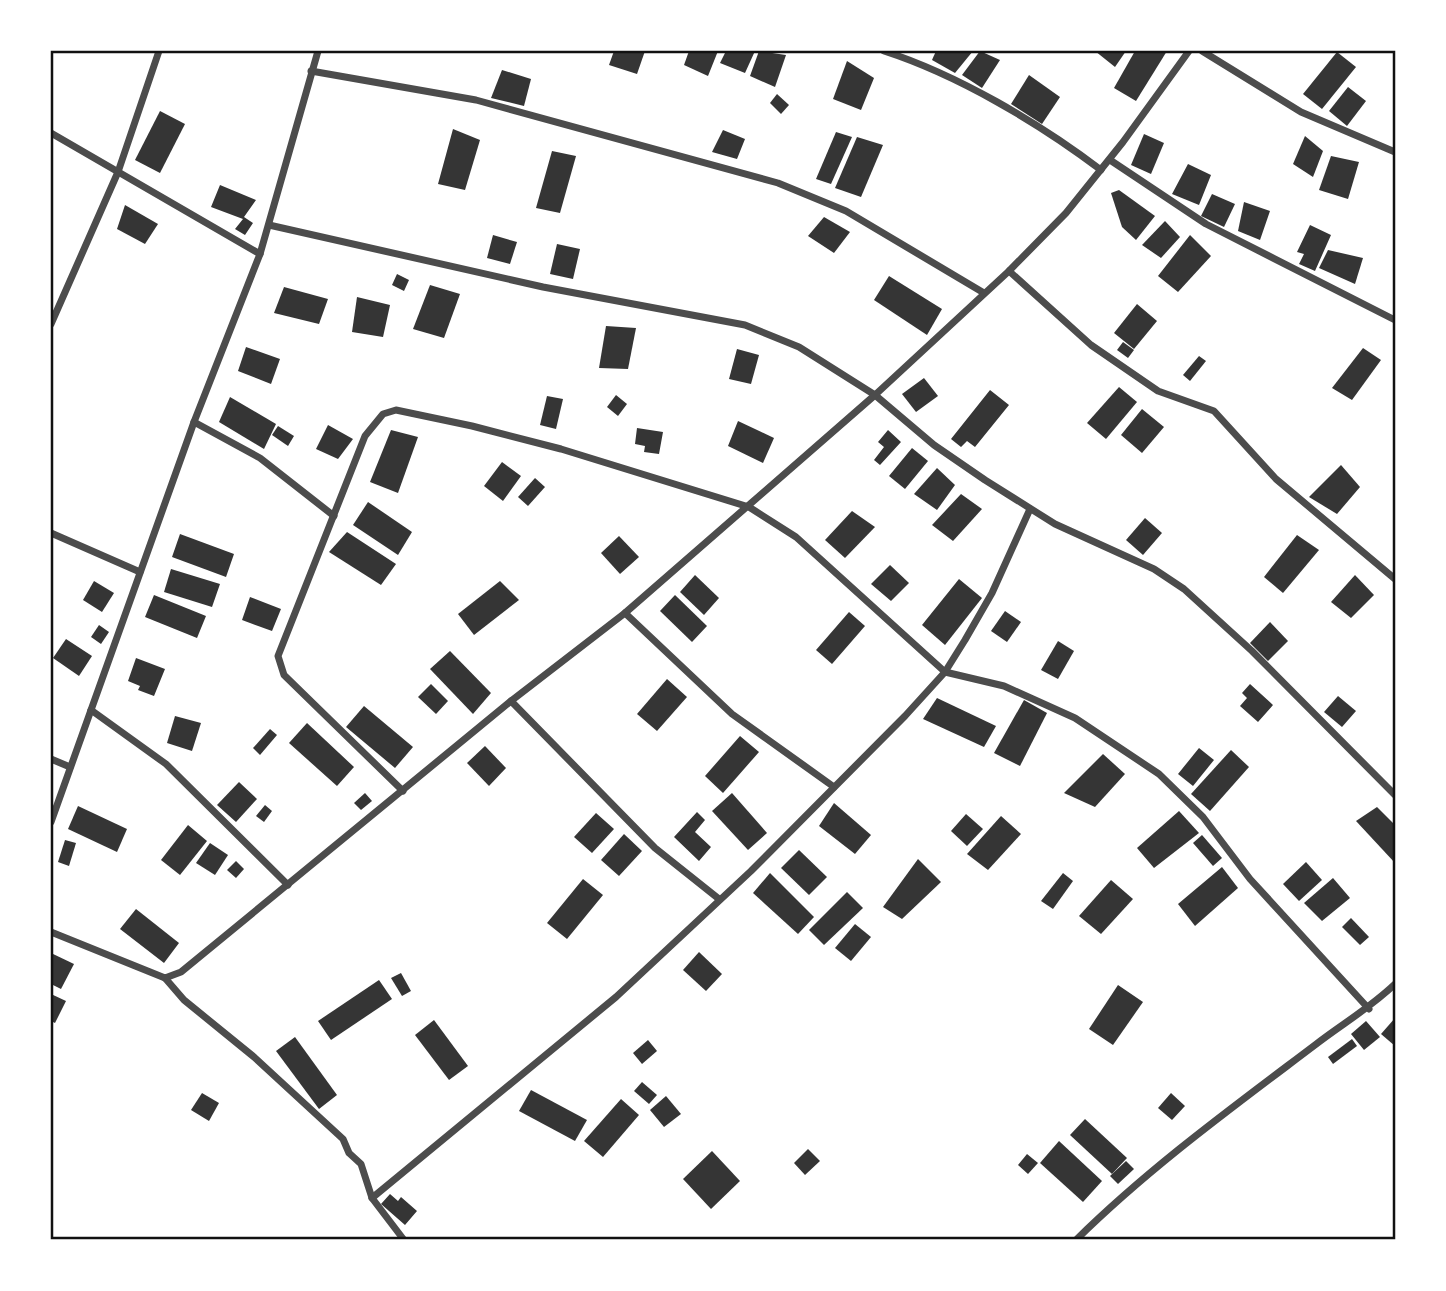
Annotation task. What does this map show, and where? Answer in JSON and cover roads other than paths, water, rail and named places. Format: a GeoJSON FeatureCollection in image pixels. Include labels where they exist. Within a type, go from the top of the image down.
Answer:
{"type":"FeatureCollection","features":[{"type":"Feature","properties":{"kind":"street"},"geometry":{"type":"LineString","coordinates":[[51,324],[118,172],[159,51]]}},
{"type":"Feature","properties":{"kind":"street"},"geometry":{"type":"LineString","coordinates":[[51,822],[194,422],[260,254],[318,51]]}},
{"type":"Feature","properties":{"kind":"street"},"geometry":{"type":"LineString","coordinates":[[884,51],[943,74],[1060,142],[1101,170]]}},
{"type":"Feature","properties":{"kind":"street"},"geometry":{"type":"LineString","coordinates":[[164,978],[181,972],[511,701],[625,613],[875,395],[1010,271],[1066,213],[1110,160],[1189,51]]}},
{"type":"Feature","properties":{"kind":"street"},"geometry":{"type":"LineString","coordinates":[[1202,51],[1301,112],[1395,152]]}},
{"type":"Feature","properties":{"kind":"street"},"geometry":{"type":"LineString","coordinates":[[311,71],[476,100],[778,183],[846,211],[984,293]]}},
{"type":"Feature","properties":{"kind":"street"},"geometry":{"type":"LineString","coordinates":[[51,133],[260,254]]}},
{"type":"Feature","properties":{"kind":"street"},"geometry":{"type":"LineString","coordinates":[[1110,160],[1206,224],[1395,320]]}},
{"type":"Feature","properties":{"kind":"street"},"geometry":{"type":"LineString","coordinates":[[269,225],[543,287],[745,325],[799,346],[875,395],[934,445],[1030,509],[1055,524],[1154,569],[1184,589],[1252,651],[1395,795]]}},
{"type":"Feature","properties":{"kind":"street"},"geometry":{"type":"LineString","coordinates":[[1010,271],[1091,345],[1136,376],[1158,391],[1214,411],[1276,479],[1395,579]]}},
{"type":"Feature","properties":{"kind":"street"},"geometry":{"type":"LineString","coordinates":[[402,791],[284,675],[278,656],[365,436],[383,414],[396,410],[561,449],[749,507],[787,530],[945,672],[1004,686],[1075,718],[1159,774],[1203,817],[1250,878],[1325,957],[1368,1009]]}},
{"type":"Feature","properties":{"kind":"street"},"geometry":{"type":"LineString","coordinates":[[194,422],[260,458],[334,516]]}},
{"type":"Feature","properties":{"kind":"street"},"geometry":{"type":"LineString","coordinates":[[372,1198],[616,997],[834,787],[945,672],[992,593],[1030,509]]}},
{"type":"Feature","properties":{"kind":"street"},"geometry":{"type":"LineString","coordinates":[[51,533],[140,572]]}},
{"type":"Feature","properties":{"kind":"street"},"geometry":{"type":"LineString","coordinates":[[625,613],[732,714],[834,787]]}},
{"type":"Feature","properties":{"kind":"street"},"geometry":{"type":"LineString","coordinates":[[511,701],[655,848],[719,899]]}},
{"type":"Feature","properties":{"kind":"street"},"geometry":{"type":"LineString","coordinates":[[91,710],[166,764],[288,886]]}},
{"type":"Feature","properties":{"kind":"street"},"geometry":{"type":"LineString","coordinates":[[51,759],[70,768]]}},
{"type":"Feature","properties":{"kind":"street"},"geometry":{"type":"LineString","coordinates":[[51,932],[164,978],[184,1000],[254,1057],[342,1139],[349,1153],[360,1164],[372,1198],[404,1240]]}},
{"type":"Feature","properties":{"kind":"street"},"geometry":{"type":"LineString","coordinates":[[1076,1240],[1178,1150],[1330,1032],[1368,1009],[1395,984]]}}]}
